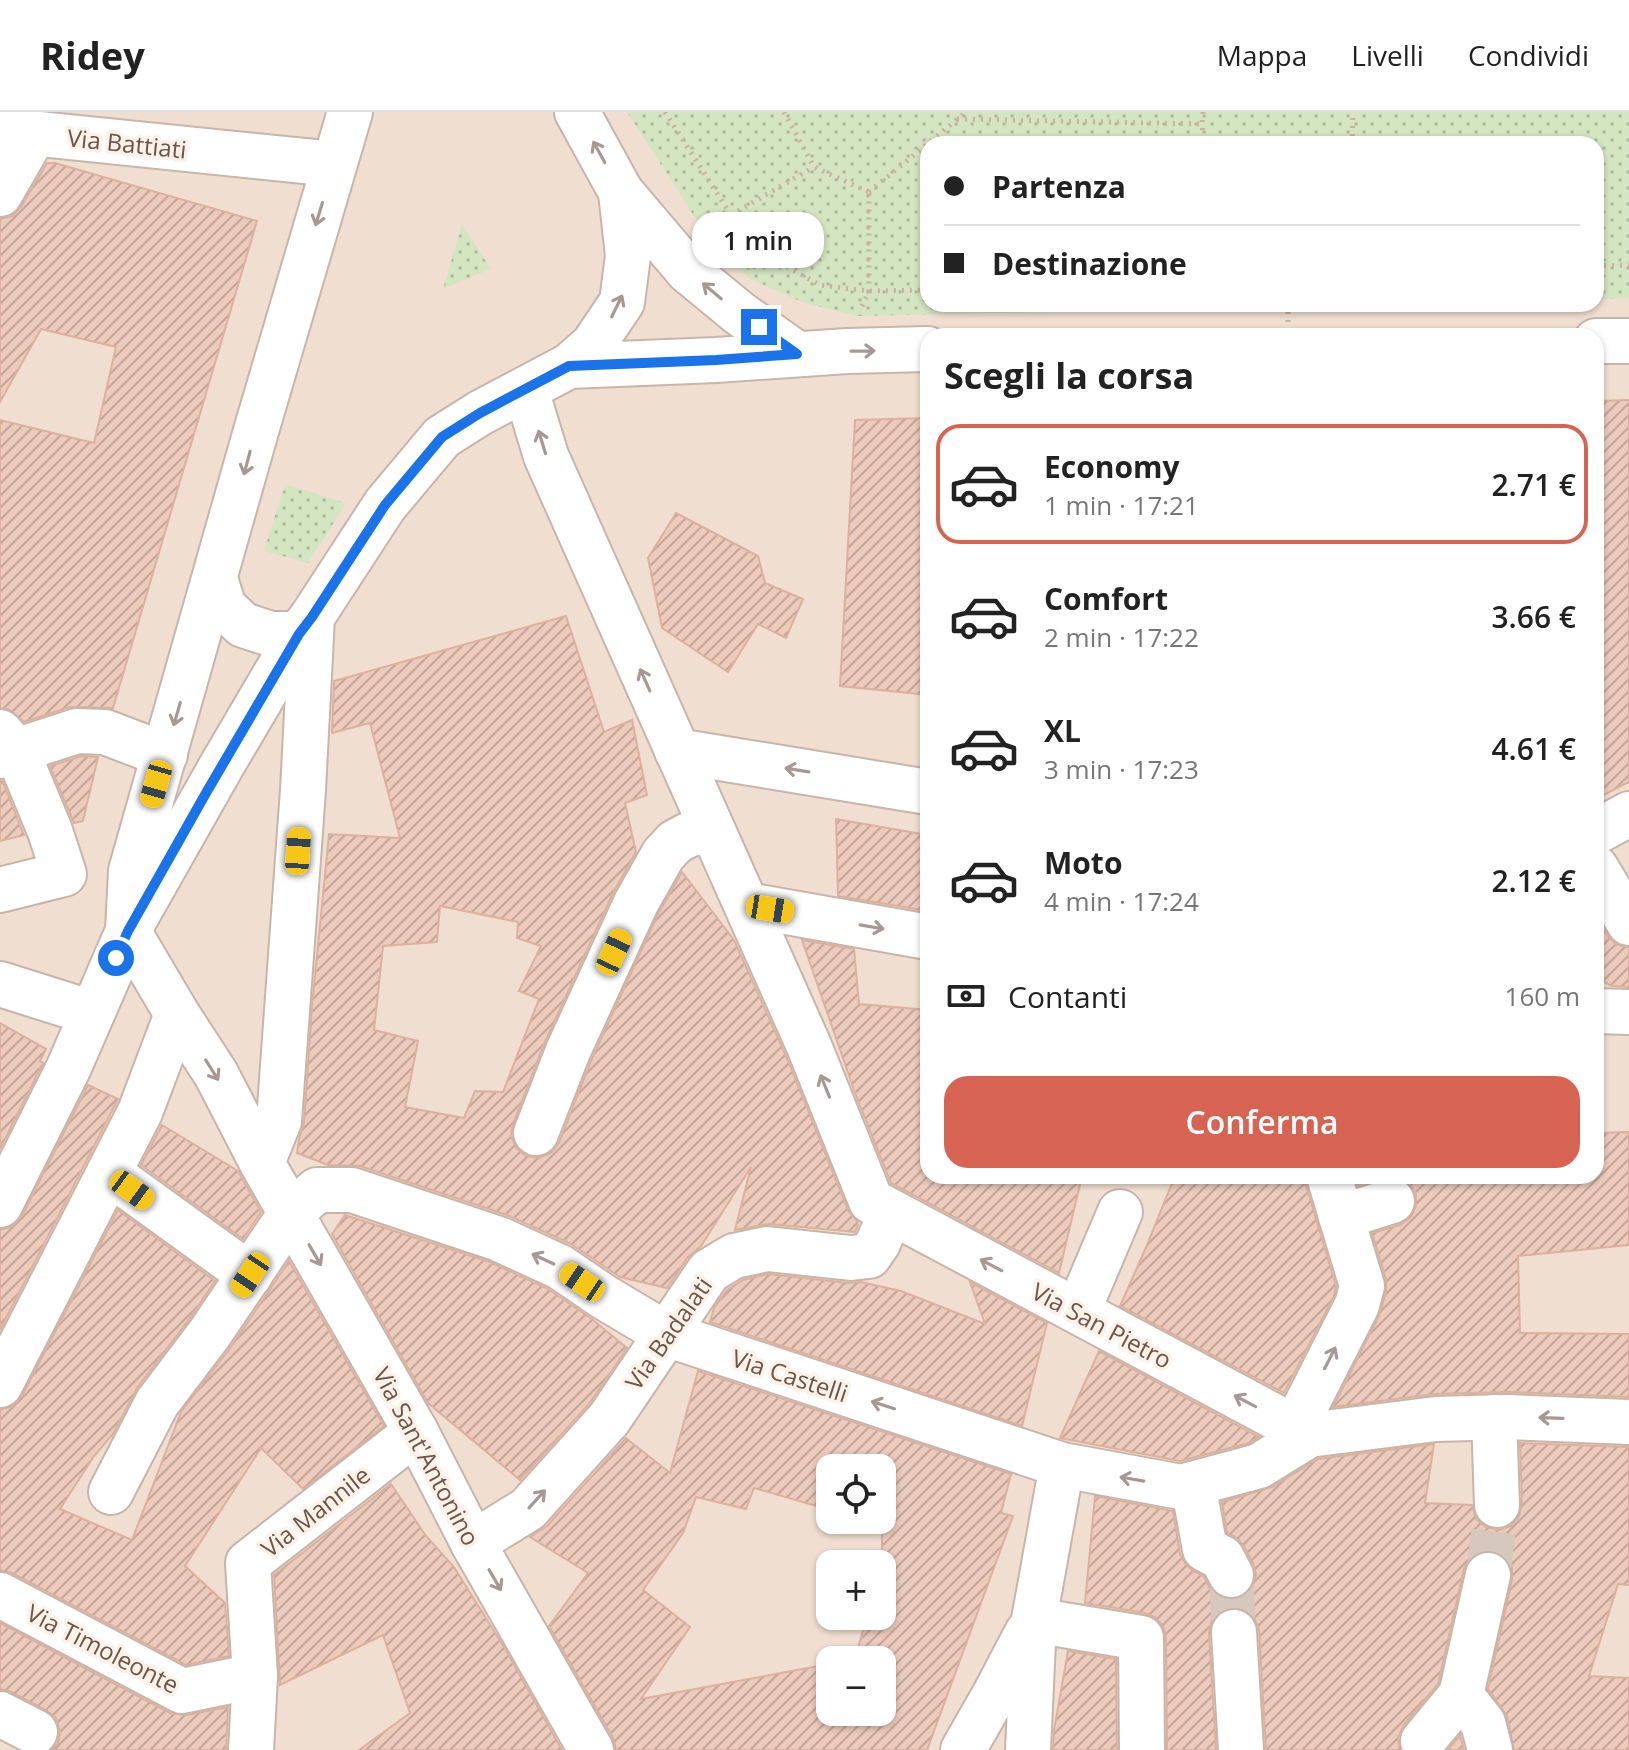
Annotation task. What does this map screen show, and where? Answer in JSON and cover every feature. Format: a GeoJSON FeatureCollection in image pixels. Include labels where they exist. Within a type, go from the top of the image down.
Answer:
{"type":"FeatureCollection","features":[{"type":"Feature","properties":{"kind":"street"},"geometry":{"type":"LineString","coordinates":[[128,931],[131,871],[350,112]]}},
{"type":"Feature","properties":{"kind":"street"},"geometry":{"type":"LineString","coordinates":[[577,112],[621,192],[688,271],[739,313],[797,354]]}},
{"type":"Feature","properties":{"kind":"street"},"geometry":{"type":"LineString","coordinates":[[0,194],[43,128]]}},
{"type":"Feature","properties":{"kind":"street","name":"Via Battiati"},"geometry":{"type":"LineString","coordinates":[[43,128],[334,164]]}},
{"type":"Feature","properties":{"kind":"street"},"geometry":{"type":"LineString","coordinates":[[0,1205],[69,1067],[128,931],[222,765],[306,626],[385,505],[442,437],[480,413],[569,366],[593,345],[622,302],[628,256],[621,192]]}},
{"type":"Feature","properties":{"kind":"street"},"geometry":{"type":"LineString","coordinates":[[1604,341],[1629,341]]}},
{"type":"Feature","properties":{"kind":"street"},"geometry":{"type":"LineString","coordinates":[[569,366],[920,349]]}},
{"type":"Feature","properties":{"kind":"street","name":"Via San Pietro"},"geometry":{"type":"LineString","coordinates":[[526,390],[546,456],[809,1046],[871,1201],[1302,1431]]}},
{"type":"Feature","properties":{"kind":"street"},"geometry":{"type":"LineString","coordinates":[[215,579],[224,607],[243,625],[271,634],[306,626]]}},
{"type":"Feature","properties":{"kind":"street"},"geometry":{"type":"LineString","coordinates":[[262,1163],[279,1121],[302,806],[306,626]]}},
{"type":"Feature","properties":{"kind":"street"},"geometry":{"type":"LineString","coordinates":[[0,890],[64,874],[50,831],[6,746],[77,731],[105,732],[165,755]]}},
{"type":"Feature","properties":{"kind":"street"},"geometry":{"type":"LineString","coordinates":[[677,751],[920,791]]}},
{"type":"Feature","properties":{"kind":"street"},"geometry":{"type":"LineString","coordinates":[[1604,828],[1629,814]]}},
{"type":"Feature","properties":{"kind":"street"},"geometry":{"type":"LineString","coordinates":[[536,1133],[568,1051],[636,903],[663,855],[675,842],[688,835],[712,829]]}},
{"type":"Feature","properties":{"kind":"street"},"geometry":{"type":"LineString","coordinates":[[1604,881],[1629,923]]}},
{"type":"Feature","properties":{"kind":"street"},"geometry":{"type":"LineString","coordinates":[[753,918],[816,917],[920,936]]}},
{"type":"Feature","properties":{"kind":"street","name":"Via Sant'Antonino"},"geometry":{"type":"LineString","coordinates":[[128,931],[216,1074],[262,1163],[416,1432],[473,1543],[591,1750]]}},
{"type":"Feature","properties":{"kind":"street"},"geometry":{"type":"LineString","coordinates":[[0,984],[92,1013]]}},
{"type":"Feature","properties":{"kind":"street"},"geometry":{"type":"LineString","coordinates":[[1604,1011],[1629,1012]]}},
{"type":"Feature","properties":{"kind":"street"},"geometry":{"type":"LineString","coordinates":[[0,1385],[140,1112],[177,1014]]}},
{"type":"Feature","properties":{"kind":"street"},"geometry":{"type":"LineString","coordinates":[[109,1173],[250,1275]]}},
{"type":"Feature","properties":{"kind":"street"},"geometry":{"type":"LineString","coordinates":[[1331,1184],[1362,1286],[1357,1305],[1302,1431],[1494,1417],[1629,1422]]}},
{"type":"Feature","properties":{"kind":"street","name":"Via Castelli"},"geometry":{"type":"LineString","coordinates":[[291,1213],[317,1190],[352,1190],[499,1239],[560,1267],[666,1334],[1062,1465],[1181,1487],[1259,1466],[1302,1431]]}},
{"type":"Feature","properties":{"kind":"street"},"geometry":{"type":"LineString","coordinates":[[1341,1217],[1392,1201]]}},
{"type":"Feature","properties":{"kind":"street","name":"Via Badalati"},"geometry":{"type":"LineString","coordinates":[[473,1543],[528,1509],[609,1419],[709,1271],[734,1256],[767,1249],[851,1258],[869,1256],[891,1212]]}},
{"type":"Feature","properties":{"kind":"street"},"geometry":{"type":"LineString","coordinates":[[1078,1311],[1120,1212]]}},
{"type":"Feature","properties":{"kind":"street"},"geometry":{"type":"LineString","coordinates":[[111,1492],[157,1403],[210,1333],[291,1213]]}},
{"type":"Feature","properties":{"kind":"street"},"geometry":{"type":"LineString","coordinates":[[1494,1417],[1497,1505]]}},
{"type":"Feature","properties":{"kind":"street","name":"Via Mannile"},"geometry":{"type":"LineString","coordinates":[[251,1750],[255,1676],[248,1563],[416,1432]]}},
{"type":"Feature","properties":{"kind":"street"},"geometry":{"type":"LineString","coordinates":[[1028,1750],[1034,1620],[1062,1465]]}},
{"type":"Feature","properties":{"kind":"street"},"geometry":{"type":"LineString","coordinates":[[1193,1484],[1205,1549],[1222,1558],[1231,1575]]}},
{"type":"Feature","properties":{"kind":"street"},"geometry":{"type":"LineString","coordinates":[[1423,1741],[1461,1695],[1488,1575]]}},
{"type":"Feature","properties":{"kind":"street","name":"Via Timoleonte"},"geometry":{"type":"LineString","coordinates":[[0,1595],[182,1691],[255,1676]]}},
{"type":"Feature","properties":{"kind":"street"},"geometry":{"type":"LineString","coordinates":[[1034,1620],[1141,1638],[1142,1750]]}},
{"type":"Feature","properties":{"kind":"street"},"geometry":{"type":"LineString","coordinates":[[964,1749],[1034,1620]]}},
{"type":"Feature","properties":{"kind":"street"},"geometry":{"type":"LineString","coordinates":[[1234,1632],[1241,1750]]}},
{"type":"Feature","properties":{"kind":"street"},"geometry":{"type":"LineString","coordinates":[[1461,1695],[1483,1723],[1490,1750]]}},
{"type":"Feature","properties":{"kind":"path"},"geometry":{"type":"LineString","coordinates":[[665,112],[731,215],[759,251],[820,285],[869,291],[920,290]]}},
{"type":"Feature","properties":{"kind":"path"},"geometry":{"type":"LineString","coordinates":[[784,112],[814,167],[869,192]]}},
{"type":"Feature","properties":{"kind":"path"},"geometry":{"type":"LineString","coordinates":[[937,136],[966,112]]}},
{"type":"Feature","properties":{"kind":"path"},"geometry":{"type":"LineString","coordinates":[[1203,112],[1203,136]]}},
{"type":"Feature","properties":{"kind":"path"},"geometry":{"type":"LineString","coordinates":[[1352,136],[1353,112]]}},
{"type":"Feature","properties":{"kind":"path"},"geometry":{"type":"LineString","coordinates":[[957,119],[1202,124]]}},
{"type":"Feature","properties":{"kind":"path"},"geometry":{"type":"LineString","coordinates":[[869,192],[920,150]]}},
{"type":"Feature","properties":{"kind":"path"},"geometry":{"type":"LineString","coordinates":[[731,215],[814,167]]}},
{"type":"Feature","properties":{"kind":"path"},"geometry":{"type":"LineString","coordinates":[[869,192],[869,291]]}},
{"type":"Feature","properties":{"kind":"path"},"geometry":{"type":"LineString","coordinates":[[1604,266],[1629,265]]}},
{"type":"Feature","properties":{"kind":"shaded area"},"geometry":{"type":"Polygon","coordinates":[[[0,112],[1629,112],[1629,1750],[0,1750],[0,112]]]}},
{"type":"Feature","properties":{"kind":"green space"},"geometry":{"type":"Polygon","coordinates":[[[627,112],[1629,112],[1629,298],[1604,299],[1604,136],[920,136],[920,312],[1046,312],[858,316],[804,303],[750,279],[714,247],[627,112]]]}},
{"type":"Feature","properties":{"kind":"green space"},"geometry":{"type":"Polygon","coordinates":[[[462,224],[491,269],[443,289],[462,224]]]}},
{"type":"Feature","properties":{"kind":"green space"},"geometry":{"type":"Polygon","coordinates":[[[285,484],[346,503],[308,563],[264,551],[285,484]]]}},
{"type":"Feature","properties":{"kind":"building"},"geometry":{"type":"Polygon","coordinates":[[[47,163],[257,221],[113,708],[70,707],[24,722],[8,709],[0,708],[0,420],[94,443],[116,347],[41,329],[0,402],[0,219],[12,216],[21,207],[47,163]]]}},
{"type":"Feature","properties":{"kind":"building"},"geometry":{"type":"Polygon","coordinates":[[[1629,400],[1629,782],[1604,795],[1604,401],[1629,400]]]}},
{"type":"Feature","properties":{"kind":"building"},"geometry":{"type":"Polygon","coordinates":[[[920,418],[920,694],[840,686],[855,420],[920,418]]]}},
{"type":"Feature","properties":{"kind":"building"},"geometry":{"type":"Polygon","coordinates":[[[676,513],[758,556],[765,583],[803,599],[786,638],[758,624],[728,672],[662,628],[648,558],[676,513]]]}},
{"type":"Feature","properties":{"kind":"building"},"geometry":{"type":"Polygon","coordinates":[[[566,616],[604,732],[632,720],[647,795],[625,803],[636,852],[613,893],[545,1042],[513,1124],[511,1136],[516,1148],[526,1156],[539,1158],[551,1153],[559,1143],[591,1061],[658,914],[682,872],[734,940],[786,1056],[848,1210],[857,1221],[855,1232],[769,1224],[735,1230],[751,1167],[701,1246],[688,1257],[667,1288],[620,1277],[571,1244],[507,1215],[360,1166],[328,1165],[297,1153],[304,1123],[329,834],[400,838],[370,723],[332,733],[334,681],[566,616]],[[440,906],[437,942],[383,946],[374,1030],[418,1041],[405,1107],[464,1118],[475,1091],[503,1092],[539,999],[519,991],[541,946],[517,938],[518,922],[440,906]]]}},
{"type":"Feature","properties":{"kind":"building"},"geometry":{"type":"Polygon","coordinates":[[[81,756],[98,757],[83,821],[74,823],[50,766],[81,756]]]}},
{"type":"Feature","properties":{"kind":"building"},"geometry":{"type":"Polygon","coordinates":[[[0,780],[24,835],[0,841],[0,780]]]}},
{"type":"Feature","properties":{"kind":"building"},"geometry":{"type":"Polygon","coordinates":[[[836,819],[920,834],[920,910],[838,896],[836,819]]]}},
{"type":"Feature","properties":{"kind":"building"},"geometry":{"type":"Polygon","coordinates":[[[1604,930],[1616,944],[1629,948],[1629,987],[1604,982],[1604,930]]]}},
{"type":"Feature","properties":{"kind":"building"},"geometry":{"type":"Polygon","coordinates":[[[802,940],[854,949],[859,1004],[920,1009],[920,1184],[1080,1184],[1059,1273],[891,1183],[855,1093],[802,940]]]}},
{"type":"Feature","properties":{"kind":"building"},"geometry":{"type":"Polygon","coordinates":[[[0,1023],[46,1049],[40,1061],[43,1063],[0,1149],[0,1023]]]}},
{"type":"Feature","properties":{"kind":"building"},"geometry":{"type":"Polygon","coordinates":[[[88,1085],[118,1099],[0,1330],[0,1230],[13,1226],[22,1216],[88,1085]]]}},
{"type":"Feature","properties":{"kind":"building"},"geometry":{"type":"Polygon","coordinates":[[[162,1125],[238,1171],[261,1212],[243,1239],[141,1165],[162,1125]]]}},
{"type":"Feature","properties":{"kind":"building"},"geometry":{"type":"Polygon","coordinates":[[[1629,1132],[1629,1245],[1518,1256],[1520,1333],[1629,1334],[1629,1397],[1509,1392],[1435,1394],[1333,1407],[1379,1316],[1386,1292],[1386,1279],[1372,1233],[1400,1225],[1411,1217],[1416,1206],[1416,1193],[1409,1184],[1604,1184],[1604,1133],[1629,1132]]]}},
{"type":"Feature","properties":{"kind":"building"},"geometry":{"type":"Polygon","coordinates":[[[1172,1184],[1306,1184],[1336,1286],[1334,1296],[1284,1393],[1120,1306],[1172,1184]]]}},
{"type":"Feature","properties":{"kind":"building"},"geometry":{"type":"Polygon","coordinates":[[[118,1210],[215,1281],[137,1388],[113,1434],[94,1456],[60,1509],[132,1540],[181,1412],[231,1347],[289,1261],[384,1426],[303,1489],[261,1448],[185,1566],[225,1603],[229,1656],[186,1665],[12,1573],[0,1570],[0,1410],[13,1406],[22,1396],[118,1210]]]}},
{"type":"Feature","properties":{"kind":"building"},"geometry":{"type":"Polygon","coordinates":[[[345,1215],[490,1262],[548,1289],[627,1348],[589,1404],[520,1480],[428,1403],[332,1234],[345,1215]]]}},
{"type":"Feature","properties":{"kind":"building"},"geometry":{"type":"Polygon","coordinates":[[[768,1274],[861,1282],[901,1291],[985,1324],[970,1282],[1047,1323],[1022,1426],[710,1322],[714,1308],[727,1290],[743,1280],[768,1274]]]}},
{"type":"Feature","properties":{"kind":"building"},"geometry":{"type":"Polygon","coordinates":[[[1099,1351],[1259,1437],[1249,1443],[1180,1461],[1060,1438],[1099,1351]]]}},
{"type":"Feature","properties":{"kind":"building"},"geometry":{"type":"Polygon","coordinates":[[[698,1371],[1011,1474],[1001,1513],[1013,1516],[927,1750],[616,1750],[613,1738],[549,1626],[588,1573],[530,1537],[547,1526],[626,1438],[670,1473],[698,1371]],[[816,1454],[816,1506],[754,1488],[746,1509],[696,1497],[683,1533],[643,1590],[690,1627],[641,1699],[816,1667],[816,1726],[896,1726],[896,1646],[859,1646],[863,1630],[896,1630],[896,1550],[882,1550],[882,1534],[896,1534],[896,1454],[816,1454]]]}},
{"type":"Feature","properties":{"kind":"building"},"geometry":{"type":"Polygon","coordinates":[[[1520,1443],[1629,1447],[1629,1585],[1618,1584],[1589,1676],[1629,1678],[1629,1750],[1514,1750],[1507,1716],[1488,1689],[1512,1580],[1512,1567],[1505,1557],[1493,1551],[1480,1551],[1470,1558],[1464,1569],[1438,1684],[1403,1726],[1398,1738],[1400,1750],[1266,1750],[1259,1630],[1246,1610],[1233,1607],[1220,1612],[1212,1620],[1209,1633],[1216,1750],[1167,1750],[1166,1638],[1163,1626],[1155,1617],[1145,1613],[1085,1603],[1095,1496],[1173,1511],[1180,1554],[1185,1563],[1204,1576],[1217,1596],[1231,1600],[1243,1597],[1252,1589],[1256,1575],[1244,1546],[1227,1533],[1222,1502],[1272,1487],[1318,1459],[1434,1444],[1425,1503],[1472,1505],[1476,1519],[1486,1527],[1499,1530],[1511,1526],[1519,1516],[1522,1504],[1520,1443]]]}},
{"type":"Feature","properties":{"kind":"building"},"geometry":{"type":"Polygon","coordinates":[[[391,1484],[426,1536],[454,1567],[504,1647],[562,1750],[359,1750],[410,1713],[383,1635],[280,1685],[274,1575],[391,1484]]]}},
{"type":"Feature","properties":{"kind":"building"},"geometry":{"type":"Polygon","coordinates":[[[0,1623],[170,1713],[187,1715],[228,1707],[226,1750],[51,1750],[58,1743],[60,1732],[56,1718],[46,1710],[0,1689],[0,1623]]]}},
{"type":"Feature","properties":{"kind":"building"},"geometry":{"type":"Polygon","coordinates":[[[1068,1651],[1116,1659],[1117,1750],[1053,1750],[1068,1651]]]}},
{"type":"Feature","properties":{"kind":"building"},"geometry":{"type":"Polygon","coordinates":[[[1460,1735],[1464,1750],[1448,1750],[1460,1735]]]}},
{"type":"Feature","properties":{"kind":"tunnel"},"geometry":{"type":"LineString","coordinates":[[1488,1575],[1497,1505]]}},
{"type":"Feature","properties":{"kind":"tunnel"},"geometry":{"type":"LineString","coordinates":[[1231,1575],[1234,1632]]}},
{"type":"Feature","properties":{"kind":"route"},"geometry":{"type":"LineString","coordinates":[[116,958],[128,931],[299,634],[385,505],[442,437],[480,413],[569,366],[797,354],[759,327]]}}]}
